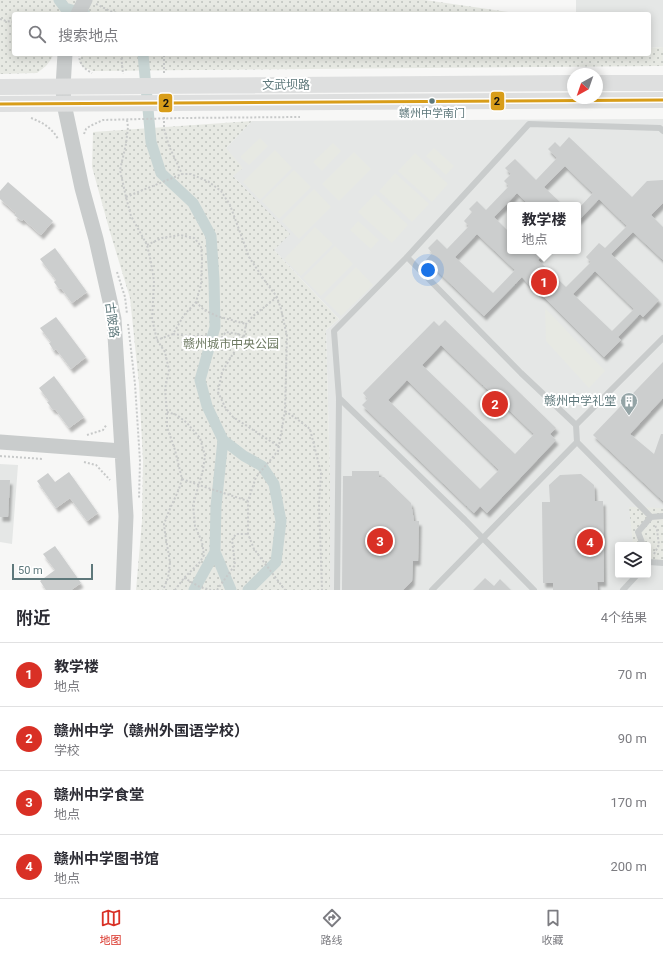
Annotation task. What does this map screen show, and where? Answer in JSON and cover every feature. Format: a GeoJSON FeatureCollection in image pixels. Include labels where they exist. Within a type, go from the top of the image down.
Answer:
{"type":"FeatureCollection","features":[{"type":"Feature","properties":{"kind":"main road","name":"文武坝路"},"geometry":{"type":"LineString","coordinates":[[0,87],[62,87],[94,81],[186,86],[567,83]]}},
{"type":"Feature","properties":{"kind":"main road"},"geometry":{"type":"LineString","coordinates":[[603,83],[663,83]]}},
{"type":"Feature","properties":{"kind":"main road","name":"文武坝路"},"geometry":{"type":"LineString","coordinates":[[0,104],[95,104],[183,111],[663,100]]}},
{"type":"Feature","properties":{"kind":"street"},"geometry":{"type":"LineString","coordinates":[[80,12],[89,1]]}},
{"type":"Feature","properties":{"kind":"street","name":"古陂路"},"geometry":{"type":"LineString","coordinates":[[65,56],[62,87],[64,104],[82,188],[96,239],[114,319],[126,516],[123,590]]}},
{"type":"Feature","properties":{"kind":"street"},"geometry":{"type":"LineString","coordinates":[[0,442],[122,451]]}},
{"type":"Feature","properties":{"kind":"lane"},"geometry":{"type":"LineString","coordinates":[[337,590],[339,398],[334,331],[406,257],[529,124],[660,128],[663,131]]}},
{"type":"Feature","properties":{"kind":"lane"},"geometry":{"type":"LineString","coordinates":[[406,257],[515,368],[576,425],[577,442],[651,517]]}},
{"type":"Feature","properties":{"kind":"lane"},"geometry":{"type":"LineString","coordinates":[[576,425],[663,338]]}},
{"type":"Feature","properties":{"kind":"lane"},"geometry":{"type":"LineString","coordinates":[[339,398],[483,538],[534,590]]}},
{"type":"Feature","properties":{"kind":"lane"},"geometry":{"type":"LineString","coordinates":[[432,590],[577,442]]}},
{"type":"Feature","properties":{"kind":"lane"},"geometry":{"type":"LineString","coordinates":[[642,542],[638,532],[651,517],[663,516]]}},
{"type":"Feature","properties":{"kind":"lane"},"geometry":{"type":"LineString","coordinates":[[651,562],[663,562]]}},
{"type":"Feature","properties":{"kind":"lane"},"geometry":{"type":"LineString","coordinates":[[623,590],[634,578]]}},
{"type":"Feature","properties":{"kind":"path"},"geometry":{"type":"LineString","coordinates":[[89,1],[114,12]]}},
{"type":"Feature","properties":{"kind":"path"},"geometry":{"type":"LineString","coordinates":[[0,19],[12,22]]}},
{"type":"Feature","properties":{"kind":"path"},"geometry":{"type":"LineString","coordinates":[[79,56],[82,66],[87,70],[94,81]]}},
{"type":"Feature","properties":{"kind":"path"},"geometry":{"type":"LineString","coordinates":[[121,56],[123,76]]}},
{"type":"Feature","properties":{"kind":"path"},"geometry":{"type":"LineString","coordinates":[[164,56],[164,77]]}},
{"type":"Feature","properties":{"kind":"path"},"geometry":{"type":"LineString","coordinates":[[103,120],[183,111]]}},
{"type":"Feature","properties":{"kind":"path"},"geometry":{"type":"LineString","coordinates":[[126,113],[128,127],[120,170],[131,216],[147,245],[151,262],[154,281],[152,318],[157,340],[165,352],[169,370],[165,389],[167,427],[175,450],[182,479],[164,524],[164,533],[170,562],[168,578],[163,590]]}},
{"type":"Feature","properties":{"kind":"path"},"geometry":{"type":"LineString","coordinates":[[164,114],[164,129],[169,146],[182,174]]}},
{"type":"Feature","properties":{"kind":"path"},"geometry":{"type":"LineString","coordinates":[[27,116],[48,127],[55,134],[58,140]]}},
{"type":"Feature","properties":{"kind":"path"},"geometry":{"type":"LineString","coordinates":[[126,197],[182,174],[192,174],[209,182],[221,191],[230,205],[249,257],[277,297],[287,336],[284,412],[278,451],[256,477],[248,501],[248,534],[254,549],[285,590]]}},
{"type":"Feature","properties":{"kind":"path"},"geometry":{"type":"LineString","coordinates":[[147,245],[162,238],[180,235],[194,238],[201,246],[201,285],[196,302],[184,315],[173,334]]}},
{"type":"Feature","properties":{"kind":"path"},"geometry":{"type":"LineString","coordinates":[[277,297],[253,316],[246,324],[244,337],[222,372],[218,392],[225,407],[233,417],[278,446]]}},
{"type":"Feature","properties":{"kind":"path"},"geometry":{"type":"LineString","coordinates":[[196,302],[204,310],[217,316],[246,324]]}},
{"type":"Feature","properties":{"kind":"path"},"geometry":{"type":"LineString","coordinates":[[157,340],[173,334],[205,336],[218,342],[226,332],[238,334],[244,337]]}},
{"type":"Feature","properties":{"kind":"path"},"geometry":{"type":"LineString","coordinates":[[167,412],[177,415],[187,423],[200,438],[205,456],[203,470],[193,505],[195,526],[202,542],[204,555],[200,562],[184,578],[175,590]]}},
{"type":"Feature","properties":{"kind":"path"},"geometry":{"type":"LineString","coordinates":[[284,412],[297,419],[310,429],[321,472],[319,504],[322,590]]}},
{"type":"Feature","properties":{"kind":"path"},"geometry":{"type":"LineString","coordinates":[[87,435],[103,430],[108,423]]}},
{"type":"Feature","properties":{"kind":"path"},"geometry":{"type":"LineString","coordinates":[[0,456],[45,459]]}},
{"type":"Feature","properties":{"kind":"path"},"geometry":{"type":"LineString","coordinates":[[83,462],[96,466],[113,483]]}},
{"type":"Feature","properties":{"kind":"path"},"geometry":{"type":"LineString","coordinates":[[182,479],[248,501]]}},
{"type":"Feature","properties":{"kind":"path"},"geometry":{"type":"LineString","coordinates":[[651,517],[657,530],[660,545],[651,558]]}},
{"type":"Feature","properties":{"kind":"path"},"geometry":{"type":"LineString","coordinates":[[217,590],[235,565],[232,540],[236,534],[248,534]]}},
{"type":"Feature","properties":{"kind":"path"},"geometry":{"type":"LineString","coordinates":[[184,578],[200,587],[211,590]]}},
{"type":"Feature","properties":{"kind":"shaded area"},"geometry":{"type":"Polygon","coordinates":[[[576,0],[663,0],[663,47],[651,48],[651,12],[576,12],[576,0]]]}},
{"type":"Feature","properties":{"kind":"shaded area"},"geometry":{"type":"Polygon","coordinates":[[[663,119],[663,590],[330,590],[330,479],[326,330],[339,319],[274,250],[289,234],[233,176],[225,149],[252,121],[663,119]]]}},
{"type":"Feature","properties":{"kind":"shaded area"},"geometry":{"type":"Polygon","coordinates":[[[0,464],[18,465],[12,544],[0,542],[0,464]]]}},
{"type":"Feature","properties":{"kind":"green space"},"geometry":{"type":"Polygon","coordinates":[[[0,0],[425,0],[509,12],[12,12],[12,56],[52,56],[46,66],[37,73],[0,74],[0,0]]]}},
{"type":"Feature","properties":{"kind":"green space"},"geometry":{"type":"Polygon","coordinates":[[[663,47],[663,66],[93,71],[83,67],[79,62],[81,56],[651,56],[651,48],[663,47]]]}},
{"type":"Feature","properties":{"kind":"green space","name":"赣州城市中央公园"},"geometry":{"type":"Polygon","coordinates":[[[252,121],[226,148],[243,168],[233,176],[290,234],[274,250],[339,319],[326,330],[330,479],[330,590],[136,590],[142,521],[143,461],[139,384],[130,298],[92,167],[93,132],[252,121]]]}},
{"type":"Feature","properties":{"kind":"green space"},"geometry":{"type":"Polygon","coordinates":[[[260,138],[268,146],[249,165],[240,157],[260,138]]]}},
{"type":"Feature","properties":{"kind":"green space"},"geometry":{"type":"Polygon","coordinates":[[[333,143],[341,151],[322,171],[313,162],[333,143]]]}},
{"type":"Feature","properties":{"kind":"green space"},"geometry":{"type":"Polygon","coordinates":[[[434,148],[454,166],[446,175],[426,156],[434,148]]]}},
{"type":"Feature","properties":{"kind":"green space"},"geometry":{"type":"Polygon","coordinates":[[[275,150],[292,168],[260,200],[243,182],[275,150]]]}},
{"type":"Feature","properties":{"kind":"green space"},"geometry":{"type":"Polygon","coordinates":[[[354,152],[371,169],[339,201],[322,184],[354,152]]]}},
{"type":"Feature","properties":{"kind":"green space"},"geometry":{"type":"Polygon","coordinates":[[[415,153],[448,184],[432,202],[398,171],[415,153]]]}},
{"type":"Feature","properties":{"kind":"green space"},"geometry":{"type":"Polygon","coordinates":[[[294,170],[311,187],[279,219],[262,201],[294,170]]]}},
{"type":"Feature","properties":{"kind":"green space"},"geometry":{"type":"Polygon","coordinates":[[[395,173],[429,204],[412,222],[379,191],[395,173]]]}},
{"type":"Feature","properties":{"kind":"green space"},"geometry":{"type":"Polygon","coordinates":[[[314,189],[331,207],[299,239],[282,221],[314,189]]]}},
{"type":"Feature","properties":{"kind":"green space"},"geometry":{"type":"Polygon","coordinates":[[[375,194],[408,225],[392,243],[358,212],[375,194]]]}},
{"type":"Feature","properties":{"kind":"green space"},"geometry":{"type":"Polygon","coordinates":[[[358,221],[379,240],[371,249],[350,230],[358,221]]]}},
{"type":"Feature","properties":{"kind":"green space"},"geometry":{"type":"Polygon","coordinates":[[[315,227],[333,244],[301,276],[284,259],[315,227]]]}},
{"type":"Feature","properties":{"kind":"green space"},"geometry":{"type":"Polygon","coordinates":[[[335,246],[353,264],[321,296],[303,278],[335,246]]]}},
{"type":"Feature","properties":{"kind":"green space"},"geometry":{"type":"Polygon","coordinates":[[[356,267],[373,285],[341,316],[324,299],[356,267]]]}},
{"type":"Feature","properties":{"kind":"green space"},"geometry":{"type":"Polygon","coordinates":[[[545,308],[605,371],[589,388],[546,341],[545,308]]]}},
{"type":"Feature","properties":{"kind":"green space"},"geometry":{"type":"Polygon","coordinates":[[[629,507],[663,508],[663,563],[651,563],[651,542],[633,542],[629,507]]]}},
{"type":"Feature","properties":{"kind":"building"},"geometry":{"type":"Polygon","coordinates":[[[569,137],[632,197],[647,181],[663,180],[663,203],[651,215],[663,227],[663,260],[633,232],[611,254],[659,300],[643,317],[640,314],[618,337],[621,340],[604,357],[522,277],[484,316],[426,260],[432,253],[428,248],[437,239],[447,249],[469,226],[464,221],[472,212],[469,209],[477,201],[486,210],[509,186],[504,181],[511,174],[505,168],[515,159],[536,180],[557,158],[548,149],[555,142],[560,147],[569,137]],[[477,234],[455,257],[493,293],[515,270],[477,234]],[[595,271],[573,294],[612,331],[634,309],[595,271]]]}},
{"type":"Feature","properties":{"kind":"building"},"geometry":{"type":"Polygon","coordinates":[[[8,182],[53,221],[41,235],[23,219],[22,221],[14,215],[16,213],[0,199],[0,191],[8,182]]]}},
{"type":"Feature","properties":{"kind":"building"},"geometry":{"type":"Polygon","coordinates":[[[55,248],[87,292],[72,303],[61,288],[59,289],[54,282],[56,280],[40,259],[55,248]]]}},
{"type":"Feature","properties":{"kind":"building"},"geometry":{"type":"Polygon","coordinates":[[[56,317],[86,357],[71,369],[56,349],[54,351],[49,343],[51,342],[40,328],[56,317]]]}},
{"type":"Feature","properties":{"kind":"building"},"geometry":{"type":"Polygon","coordinates":[[[445,320],[556,428],[550,434],[556,440],[487,513],[480,506],[474,513],[362,405],[368,399],[363,393],[434,321],[439,326],[445,320]],[[441,345],[422,365],[515,454],[534,434],[441,345]],[[407,380],[388,400],[480,489],[499,470],[407,380]]]}},
{"type":"Feature","properties":{"kind":"building","name":"赣州中学礼堂"},"geometry":{"type":"Polygon","coordinates":[[[663,362],[663,398],[630,434],[654,454],[661,434],[663,434],[663,501],[593,435],[663,362]]]}},
{"type":"Feature","properties":{"kind":"building"},"geometry":{"type":"Polygon","coordinates":[[[54,376],[84,417],[69,428],[55,409],[53,410],[47,402],[49,401],[39,388],[54,376]]]}},
{"type":"Feature","properties":{"kind":"building"},"geometry":{"type":"Polygon","coordinates":[[[352,471],[379,471],[379,477],[384,477],[411,503],[414,521],[419,521],[418,561],[413,561],[412,581],[403,590],[342,590],[343,476],[352,476],[352,471]]]}},
{"type":"Feature","properties":{"kind":"building"},"geometry":{"type":"Polygon","coordinates":[[[69,472],[98,513],[87,521],[70,498],[56,508],[37,481],[48,473],[55,482],[69,472]]]}},
{"type":"Feature","properties":{"kind":"building"},"geometry":{"type":"Polygon","coordinates":[[[581,474],[594,485],[595,501],[603,501],[604,582],[597,582],[598,590],[553,590],[553,583],[543,583],[542,502],[550,502],[549,485],[560,475],[581,474]]]}},
{"type":"Feature","properties":{"kind":"building"},"geometry":{"type":"Polygon","coordinates":[[[0,480],[10,480],[8,517],[0,517],[0,480]]]}},
{"type":"Feature","properties":{"kind":"building"},"geometry":{"type":"Polygon","coordinates":[[[55,546],[81,583],[71,590],[46,590],[40,581],[55,570],[43,554],[55,546]]]}},
{"type":"Feature","properties":{"kind":"building"},"geometry":{"type":"Polygon","coordinates":[[[485,578],[494,586],[500,579],[511,590],[473,590],[485,578]]]}},
{"type":"Feature","properties":{"kind":"waterway"},"geometry":{"type":"LineString","coordinates":[[59,0],[65,8],[78,12]]}},
{"type":"Feature","properties":{"kind":"waterway"},"geometry":{"type":"LineString","coordinates":[[143,56],[151,142],[161,173],[193,203],[211,236],[215,327],[200,380],[207,406],[223,440],[244,456],[262,466],[274,484],[281,521],[276,562],[248,590]]}},
{"type":"Feature","properties":{"kind":"waterway"},"geometry":{"type":"LineString","coordinates":[[223,440],[216,506],[215,552],[231,590]]}},
{"type":"Feature","properties":{"kind":"waterway"},"geometry":{"type":"LineString","coordinates":[[194,590],[215,552]]}},
{"type":"Feature","properties":{"kind":"transit line","name":"2"},"geometry":{"type":"LineString","coordinates":[[0,104],[663,100]]}},
{"type":"Feature","properties":{"kind":"place","name":"赣州中学南门"},"geometry":{"type":"Point","coordinates":[432,101]}},
{"type":"Feature","properties":{"kind":"place","name":"教学楼"},"geometry":{"type":"Point","coordinates":[544,282]}},
{"type":"Feature","properties":{"kind":"place","name":"赣州中学（赣州外国语学校）"},"geometry":{"type":"Point","coordinates":[495,404]}},
{"type":"Feature","properties":{"kind":"place","name":"赣州中学礼堂"},"geometry":{"type":"Point","coordinates":[629,416]}},
{"type":"Feature","properties":{"kind":"place","name":"赣州中学食堂"},"geometry":{"type":"Point","coordinates":[380,541]}},
{"type":"Feature","properties":{"kind":"place","name":"赣州中学图书馆"},"geometry":{"type":"Point","coordinates":[590,542]}}]}
